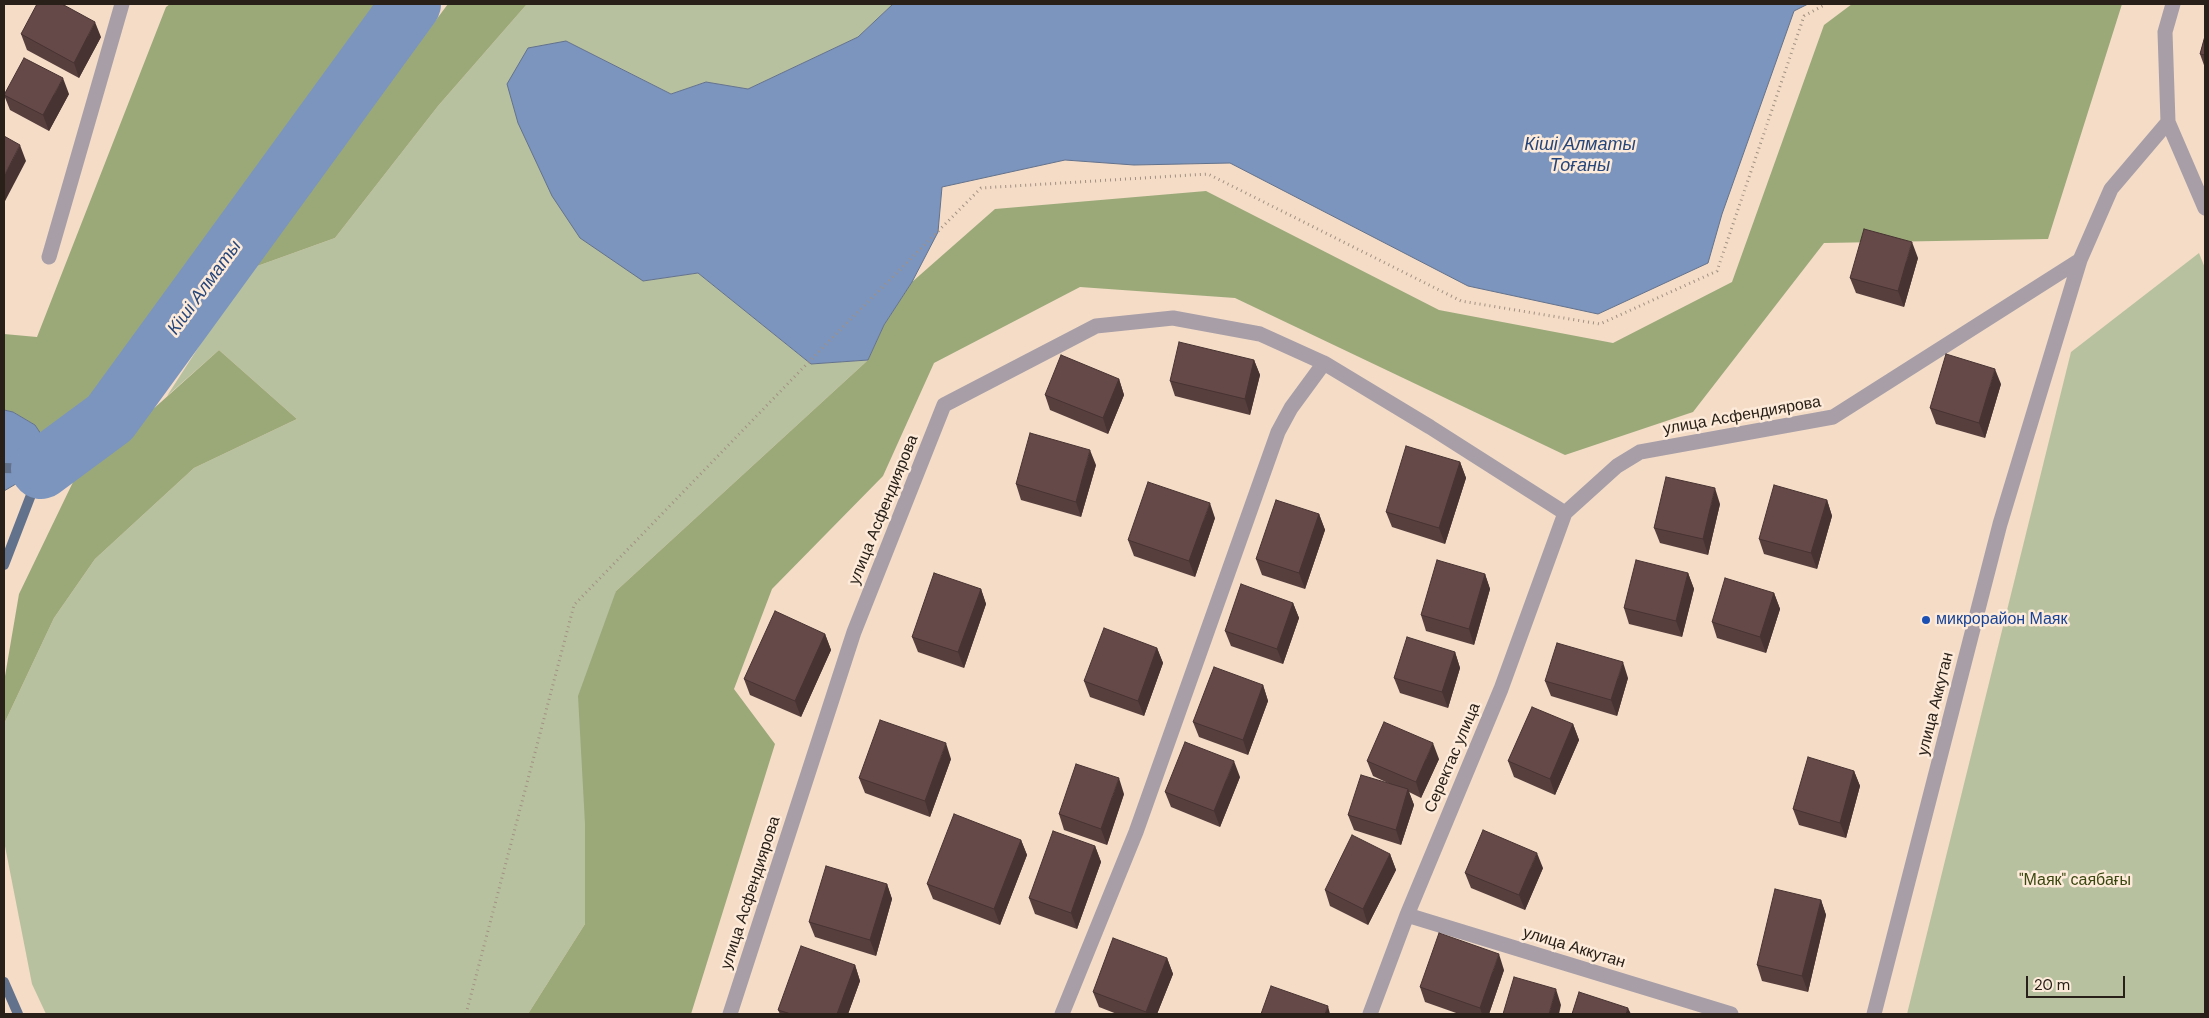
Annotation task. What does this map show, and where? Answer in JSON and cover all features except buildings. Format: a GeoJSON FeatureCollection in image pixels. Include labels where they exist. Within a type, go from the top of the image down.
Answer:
{"type":"FeatureCollection","features":[{"type":"Feature","properties":{"kind":"street"},"geometry":{"type":"LineString","coordinates":[[49,257],[122,4]]}},
{"type":"Feature","properties":{"kind":"street"},"geometry":{"type":"LineString","coordinates":[[2173,4],[2165,32],[2168,122],[2205,208]]}},
{"type":"Feature","properties":{"kind":"street"},"geometry":{"type":"LineString","coordinates":[[2080,260],[2110,188],[2168,122]]}},
{"type":"Feature","properties":{"kind":"street","name":"улица Асфендиярова"},"geometry":{"type":"LineString","coordinates":[[730,1014],[854,632],[944,405],[1096,326],[1173,318],[1260,334],[1324,363],[1566,513],[1617,466],[1640,452],[1833,417],[2080,260]]}},
{"type":"Feature","properties":{"kind":"street","name":"улица Аккутан"},"geometry":{"type":"LineString","coordinates":[[1874,1014],[2000,524],[2080,260]]}},
{"type":"Feature","properties":{"kind":"street"},"geometry":{"type":"LineString","coordinates":[[1062,1014],[1136,832],[1278,432],[1291,408],[1324,363]]}},
{"type":"Feature","properties":{"kind":"street","name":"Серектас улица"},"geometry":{"type":"LineString","coordinates":[[1370,1014],[1407,915],[1501,689],[1566,513]]}},
{"type":"Feature","properties":{"kind":"street","name":"улица Аккутан"},"geometry":{"type":"LineString","coordinates":[[1407,915],[1731,1014]]}},
{"type":"Feature","properties":{"kind":"path"},"geometry":{"type":"LineString","coordinates":[[466,1014],[574,605],[830,340],[981,188],[1208,174],[1461,301],[1600,324],[1717,271],[1804,16],[1826,4]]}},
{"type":"Feature","properties":{"kind":"green space"},"geometry":{"type":"Polygon","coordinates":[[[170,4],[378,4],[114,375],[49,446],[35,425],[13,412],[4,410],[4,334],[37,337],[166,7],[170,4]]]}},
{"type":"Feature","properties":{"kind":"green space"},"geometry":{"type":"Polygon","coordinates":[[[448,4],[527,4],[438,106],[335,238],[249,269],[448,4]]]}},
{"type":"Feature","properties":{"kind":"green space"},"geometry":{"type":"Polygon","coordinates":[[[527,4],[893,4],[858,37],[748,89],[706,82],[671,94],[566,41],[643,281],[698,273],[811,364],[868,360],[616,591],[585,824],[585,924],[528,1014],[46,1014],[32,984],[4,841],[4,724],[54,618],[95,559],[194,468],[297,419],[219,350],[167,396],[249,269],[335,238],[438,106],[527,4]]]}},
{"type":"Feature","properties":{"kind":"green space"},"geometry":{"type":"Polygon","coordinates":[[[1852,4],[2122,4],[2048,239],[1824,243],[1693,412],[1565,455],[1235,298],[1080,287],[934,363],[883,476],[772,589],[734,689],[775,744],[691,1014],[528,1014],[585,924],[585,824],[578,696],[616,591],[868,360],[884,325],[912,282],[995,209],[1206,191],[1439,310],[1613,343],[1732,282],[1824,25],[1852,4]]]}},
{"type":"Feature","properties":{"kind":"green space","name":"\"Маяк\" саябағы"},"geometry":{"type":"Polygon","coordinates":[[[2199,253],[2205,268],[2205,1014],[1907,1014],[2071,352],[2199,253]]]}},
{"type":"Feature","properties":{"kind":"green space"},"geometry":{"type":"Polygon","coordinates":[[[219,350],[297,419],[194,468],[95,559],[54,618],[4,724],[4,682],[19,594],[74,480],[219,350]]]}},
{"type":"Feature","properties":{"kind":"water","name":"Кіші Алматы Тоғаны"},"geometry":{"type":"Polygon","coordinates":[[[893,4],[1808,4],[1794,11],[1722,214],[1708,263],[1598,314],[1468,286],[1230,163],[1134,165],[1065,160],[942,187],[938,232],[912,282],[884,325],[868,360],[811,364],[698,273],[643,281],[580,238],[552,196],[518,123],[507,84],[528,48],[566,41],[671,94],[706,82],[748,89],[858,37],[893,4]]]}},
{"type":"Feature","properties":{"kind":"water"},"geometry":{"type":"Polygon","coordinates":[[[4,410],[13,412],[35,425],[49,446],[41,469],[4,491],[4,410]]]}},
{"type":"Feature","properties":{"kind":"waterway","name":"Кіші Алматы"},"geometry":{"type":"LineString","coordinates":[[41,469],[110,418],[411,4]]}},
{"type":"Feature","properties":{"kind":"waterway","name":"Кіші Алматы"},"geometry":{"type":"LineString","coordinates":[[4,468],[41,469],[4,565]]}},
{"type":"Feature","properties":{"kind":"waterway","name":"Кіші Алматы"},"geometry":{"type":"LineString","coordinates":[[4,982],[18,1014]]}},
{"type":"Feature","properties":{"kind":"place","name":"микрорайон Маяк"},"geometry":{"type":"Point","coordinates":[1926,620]}}]}
